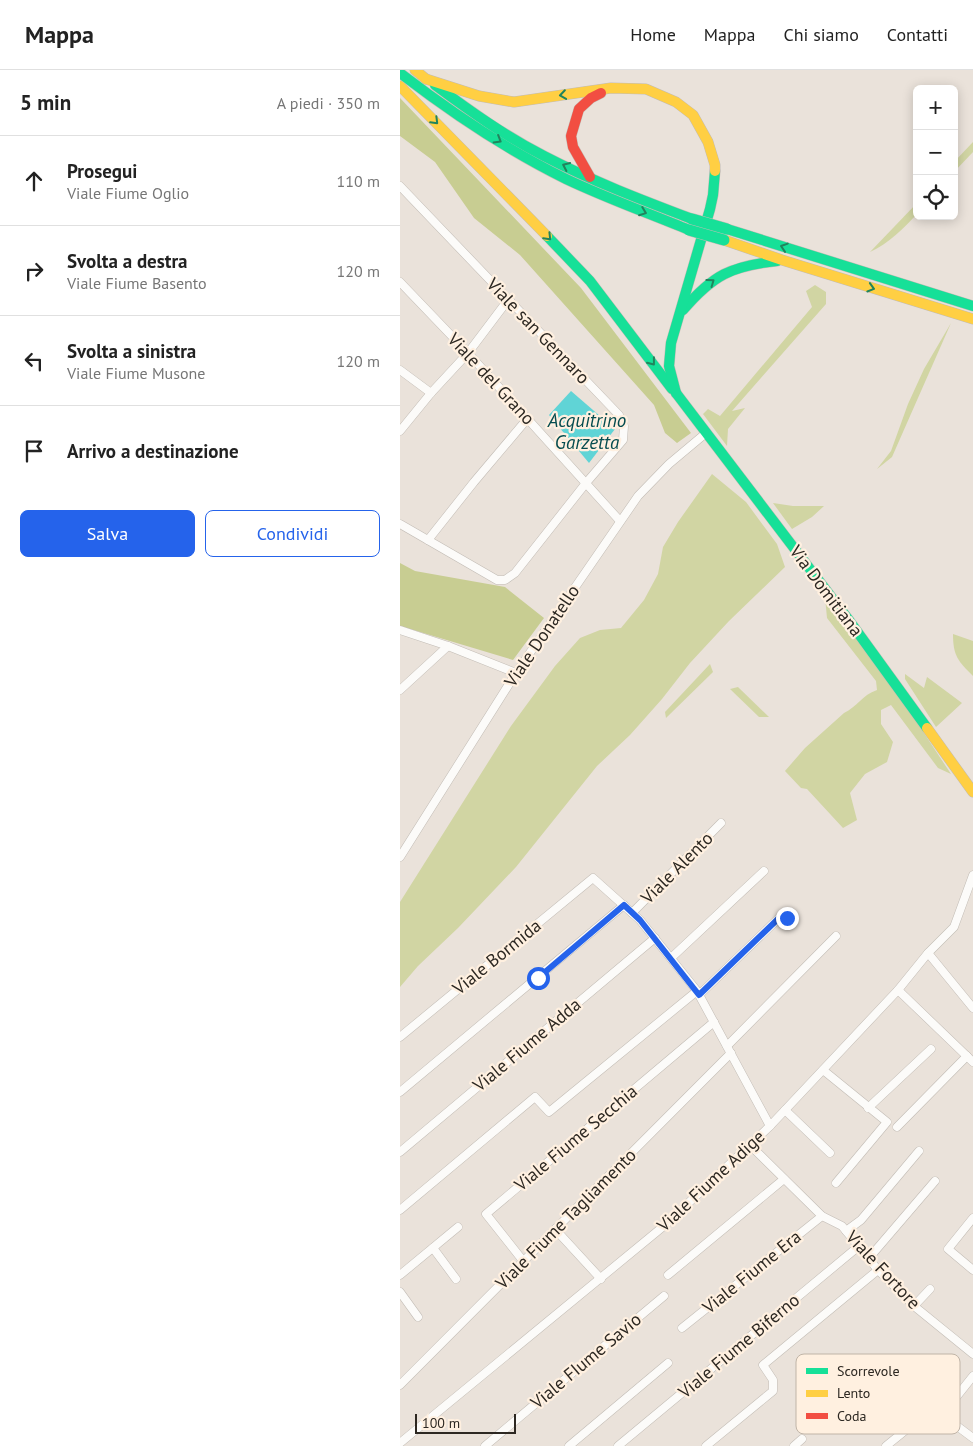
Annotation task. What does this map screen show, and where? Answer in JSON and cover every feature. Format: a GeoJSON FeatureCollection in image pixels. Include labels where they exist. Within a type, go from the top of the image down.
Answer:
{"type":"FeatureCollection","features":[{"type":"Feature","properties":{"kind":"main road"},"geometry":{"type":"LineString","coordinates":[[415,70],[463,106],[542,155],[691,224]]}},
{"type":"Feature","properties":{"kind":"main road"},"geometry":{"type":"LineString","coordinates":[[400,73],[454,113],[538,163],[624,205],[725,235],[830,262],[973,306]]}},
{"type":"Feature","properties":{"kind":"main road"},"geometry":{"type":"LineString","coordinates":[[426,79],[479,96],[514,102],[611,88],[646,89],[676,102],[693,114],[708,142],[715,165],[713,195],[671,343],[669,366],[676,393]]}},
{"type":"Feature","properties":{"kind":"main road","name":"Via Domitiana"},"geometry":{"type":"LineString","coordinates":[[400,86],[590,281],[848,619],[973,792]]}},
{"type":"Feature","properties":{"kind":"main road"},"geometry":{"type":"LineString","coordinates":[[590,177],[573,147],[571,136],[579,109],[591,98],[611,88]]}},
{"type":"Feature","properties":{"kind":"main road"},"geometry":{"type":"LineString","coordinates":[[725,235],[782,260],[973,319]]}},
{"type":"Feature","properties":{"kind":"main road"},"geometry":{"type":"LineString","coordinates":[[678,317],[694,296],[710,281],[733,268],[759,262],[782,260]]}},
{"type":"Feature","properties":{"kind":"street","name":"Viale san Gennaro"},"geometry":{"type":"LineString","coordinates":[[400,186],[619,415],[624,426],[623,440],[586,483],[515,573],[505,580],[497,580],[428,540]]}},
{"type":"Feature","properties":{"kind":"street","name":"Viale del Grano"},"geometry":{"type":"LineString","coordinates":[[400,282],[528,418],[620,521]]}},
{"type":"Feature","properties":{"kind":"street"},"geometry":{"type":"LineString","coordinates":[[400,431],[430,393],[468,353],[508,300]]}},
{"type":"Feature","properties":{"kind":"street"},"geometry":{"type":"LineString","coordinates":[[400,370],[430,393]]}},
{"type":"Feature","properties":{"kind":"street"},"geometry":{"type":"LineString","coordinates":[[400,524],[428,540],[528,418]]}},
{"type":"Feature","properties":{"kind":"street","name":"Viale Donatello"},"geometry":{"type":"LineString","coordinates":[[400,857],[516,673],[638,496],[663,470],[706,433]]}},
{"type":"Feature","properties":{"kind":"street"},"geometry":{"type":"LineString","coordinates":[[400,630],[448,646],[516,673]]}},
{"type":"Feature","properties":{"kind":"street"},"geometry":{"type":"LineString","coordinates":[[400,690],[448,646]]}},
{"type":"Feature","properties":{"kind":"street","name":"Viale Alento"},"geometry":{"type":"LineString","coordinates":[[632,913],[721,823]]}},
{"type":"Feature","properties":{"kind":"street"},"geometry":{"type":"LineString","coordinates":[[670,958],[764,871]]}},
{"type":"Feature","properties":{"kind":"street","name":"Viale Fiume Adige"},"geometry":{"type":"LineString","coordinates":[[400,1443],[666,1226],[770,1126],[954,928],[973,875]]}},
{"type":"Feature","properties":{"kind":"street","name":"Viale Bormida"},"geometry":{"type":"LineString","coordinates":[[400,1037],[593,878],[624,905]]}},
{"type":"Feature","properties":{"kind":"street"},"geometry":{"type":"LineString","coordinates":[[400,1092],[624,905],[655,938],[698,993],[770,1126]]}},
{"type":"Feature","properties":{"kind":"street"},"geometry":{"type":"LineString","coordinates":[[400,1210],[535,1097],[548,1112],[698,993],[780,917],[787,918]]}},
{"type":"Feature","properties":{"kind":"street","name":"Viale Fiume Tagliamento"},"geometry":{"type":"LineString","coordinates":[[400,1385],[524,1262],[729,1050],[836,936]]}},
{"type":"Feature","properties":{"kind":"street","name":"Viale Fiume Adda"},"geometry":{"type":"LineString","coordinates":[[400,1152],[655,938]]}},
{"type":"Feature","properties":{"kind":"street"},"geometry":{"type":"LineString","coordinates":[[928,954],[973,1008]]}},
{"type":"Feature","properties":{"kind":"street"},"geometry":{"type":"LineString","coordinates":[[897,1128],[970,1059],[898,990]]}},
{"type":"Feature","properties":{"kind":"street","name":"Viale Fiume Secchia"},"geometry":{"type":"LineString","coordinates":[[524,1262],[486,1214],[714,1022]]}},
{"type":"Feature","properties":{"kind":"street"},"geometry":{"type":"LineString","coordinates":[[868,1108],[931,1050]]}},
{"type":"Feature","properties":{"kind":"street"},"geometry":{"type":"LineString","coordinates":[[823,1070],[887,1122],[836,1183]]}},
{"type":"Feature","properties":{"kind":"street"},"geometry":{"type":"LineString","coordinates":[[785,1110],[830,1153]]}},
{"type":"Feature","properties":{"kind":"street","name":"Viale Fortore"},"geometry":{"type":"LineString","coordinates":[[750,1145],[822,1216],[842,1226],[878,1270],[914,1306],[973,1354]]}},
{"type":"Feature","properties":{"kind":"street"},"geometry":{"type":"LineString","coordinates":[[846,1231],[861,1220],[919,1151]]}},
{"type":"Feature","properties":{"kind":"street"},"geometry":{"type":"LineString","coordinates":[[668,1275],[784,1179]]}},
{"type":"Feature","properties":{"kind":"street"},"geometry":{"type":"LineString","coordinates":[[869,1258],[935,1181]]}},
{"type":"Feature","properties":{"kind":"street","name":"Viale Fiume Era"},"geometry":{"type":"LineString","coordinates":[[682,1328],[822,1216]]}},
{"type":"Feature","properties":{"kind":"street"},"geometry":{"type":"LineString","coordinates":[[973,1218],[948,1249],[973,1270]]}},
{"type":"Feature","properties":{"kind":"street"},"geometry":{"type":"LineString","coordinates":[[400,1275],[458,1227]]}},
{"type":"Feature","properties":{"kind":"street"},"geometry":{"type":"LineString","coordinates":[[555,1229],[601,1279]]}},
{"type":"Feature","properties":{"kind":"street","name":"Viale Fiume Biferno"},"geometry":{"type":"LineString","coordinates":[[618,1446],[859,1246]]}},
{"type":"Feature","properties":{"kind":"street"},"geometry":{"type":"LineString","coordinates":[[433,1248],[456,1279]]}},
{"type":"Feature","properties":{"kind":"street"},"geometry":{"type":"LineString","coordinates":[[706,1446],[773,1391],[773,1380],[763,1364],[878,1270]]}},
{"type":"Feature","properties":{"kind":"street"},"geometry":{"type":"LineString","coordinates":[[914,1306],[930,1289]]}},
{"type":"Feature","properties":{"kind":"street"},"geometry":{"type":"LineString","coordinates":[[400,1292],[418,1317]]}},
{"type":"Feature","properties":{"kind":"street","name":"Viale FIume Savio"},"geometry":{"type":"LineString","coordinates":[[485,1446],[664,1296]]}},
{"type":"Feature","properties":{"kind":"street"},"geometry":{"type":"LineString","coordinates":[[569,1446],[668,1363]]}},
{"type":"Feature","properties":{"kind":"street"},"geometry":{"type":"LineString","coordinates":[[960,1392],[973,1376]]}},
{"type":"Feature","properties":{"kind":"street"},"geometry":{"type":"LineString","coordinates":[[960,1428],[973,1438]]}},
{"type":"Feature","properties":{"kind":"street"},"geometry":{"type":"LineString","coordinates":[[886,1446],[901,1434]]}},
{"type":"Feature","properties":{"kind":"street"},"geometry":{"type":"LineString","coordinates":[[794,1446],[802,1439]]}},
{"type":"Feature","properties":{"kind":"green space"},"geometry":{"type":"Polygon","coordinates":[[[400,98],[581,288],[691,433],[677,443],[665,433],[654,405],[520,255],[474,218],[435,162],[400,136],[400,98]]]}},
{"type":"Feature","properties":{"kind":"green space"},"geometry":{"type":"Polygon","coordinates":[[[973,142],[973,152],[958,168],[958,158],[973,142]]]}},
{"type":"Feature","properties":{"kind":"green space"},"geometry":{"type":"Polygon","coordinates":[[[913,207],[912,220],[890,240],[870,252],[913,207]]]}},
{"type":"Feature","properties":{"kind":"green space"},"geometry":{"type":"Polygon","coordinates":[[[815,285],[826,292],[826,304],[732,411],[745,408],[728,429],[727,446],[703,414],[708,409],[720,416],[812,307],[806,291],[815,285]]]}},
{"type":"Feature","properties":{"kind":"green space"},"geometry":{"type":"Polygon","coordinates":[[[951,323],[892,457],[877,469],[891,451],[908,404],[924,369],[951,323]]]}},
{"type":"Feature","properties":{"kind":"green space"},"geometry":{"type":"Polygon","coordinates":[[[712,474],[746,502],[777,544],[785,567],[729,621],[690,663],[662,699],[630,735],[597,766],[516,867],[458,928],[418,966],[400,987],[400,902],[511,726],[555,666],[580,638],[600,630],[621,628],[644,600],[658,574],[663,547],[712,474]]]}},
{"type":"Feature","properties":{"kind":"green space"},"geometry":{"type":"Polygon","coordinates":[[[773,503],[793,506],[824,506],[812,517],[792,529],[773,503]]]}},
{"type":"Feature","properties":{"kind":"green space"},"geometry":{"type":"Polygon","coordinates":[[[400,563],[415,571],[505,587],[544,618],[513,660],[400,626],[400,563]]]}},
{"type":"Feature","properties":{"kind":"green space"},"geometry":{"type":"Polygon","coordinates":[[[825,597],[910,712],[951,774],[938,768],[891,705],[881,710],[881,724],[893,742],[887,762],[865,774],[850,793],[857,820],[843,828],[807,789],[801,788],[785,771],[805,748],[844,713],[853,708],[867,695],[877,690],[876,681],[827,618],[825,597]]]}},
{"type":"Feature","properties":{"kind":"green space"},"geometry":{"type":"Polygon","coordinates":[[[953,634],[973,641],[973,676],[957,658],[953,634]]]}},
{"type":"Feature","properties":{"kind":"green space"},"geometry":{"type":"Polygon","coordinates":[[[710,664],[713,672],[666,718],[665,712],[710,664]]]}},
{"type":"Feature","properties":{"kind":"green space"},"geometry":{"type":"Polygon","coordinates":[[[905,674],[924,688],[927,677],[962,703],[936,727],[905,679],[905,674]]]}},
{"type":"Feature","properties":{"kind":"green space"},"geometry":{"type":"Polygon","coordinates":[[[738,687],[769,717],[759,717],[730,689],[738,687]]]}},
{"type":"Feature","properties":{"kind":"water","name":"Acquitrino Garzetta"},"geometry":{"type":"Polygon","coordinates":[[[571,391],[615,429],[589,463],[549,415],[571,391]]]}},
{"type":"Feature","properties":{"kind":"traffic: fast"},"geometry":{"type":"LineString","coordinates":[[400,73],[480,130],[544,168],[596,193],[689,230]]}},
{"type":"Feature","properties":{"kind":"traffic: fast"},"geometry":{"type":"LineString","coordinates":[[435,85],[488,123],[544,156],[599,182],[692,219]]}},
{"type":"Feature","properties":{"kind":"traffic: fast"},"geometry":{"type":"LineString","coordinates":[[676,393],[669,366],[671,343],[710,209],[715,171]]}},
{"type":"Feature","properties":{"kind":"traffic: fast"},"geometry":{"type":"LineString","coordinates":[[692,219],[727,229]]}},
{"type":"Feature","properties":{"kind":"traffic: fast"},"geometry":{"type":"LineString","coordinates":[[727,229],[973,306]]}},
{"type":"Feature","properties":{"kind":"traffic: fast"},"geometry":{"type":"LineString","coordinates":[[689,230],[724,240]]}},
{"type":"Feature","properties":{"kind":"traffic: fast"},"geometry":{"type":"LineString","coordinates":[[547,236],[590,281],[672,389]]}},
{"type":"Feature","properties":{"kind":"traffic: fast"},"geometry":{"type":"LineString","coordinates":[[683,310],[704,288],[724,274],[747,266],[777,261]]}},
{"type":"Feature","properties":{"kind":"traffic: fast"},"geometry":{"type":"LineString","coordinates":[[676,393],[848,619],[927,728]]}},
{"type":"Feature","properties":{"kind":"traffic: slow"},"geometry":{"type":"LineString","coordinates":[[415,70],[426,79]]}},
{"type":"Feature","properties":{"kind":"traffic: slow"},"geometry":{"type":"LineString","coordinates":[[426,79],[479,96],[514,102],[611,88],[646,89],[676,102],[693,115],[708,142],[715,171]]}},
{"type":"Feature","properties":{"kind":"traffic: slow"},"geometry":{"type":"LineString","coordinates":[[400,86],[547,236]]}},
{"type":"Feature","properties":{"kind":"traffic: slow"},"geometry":{"type":"LineString","coordinates":[[724,240],[782,260],[973,319]]}},
{"type":"Feature","properties":{"kind":"traffic: slow"},"geometry":{"type":"LineString","coordinates":[[927,728],[973,792]]}},
{"type":"Feature","properties":{"kind":"traffic: jam"},"geometry":{"type":"LineString","coordinates":[[590,177],[573,147],[571,136],[579,109],[591,98],[601,93]]}},
{"type":"Feature","properties":{"kind":"route"},"geometry":{"type":"LineString","coordinates":[[538,978],[624,905],[640,920],[699,995],[780,917],[787,918]]}}]}
